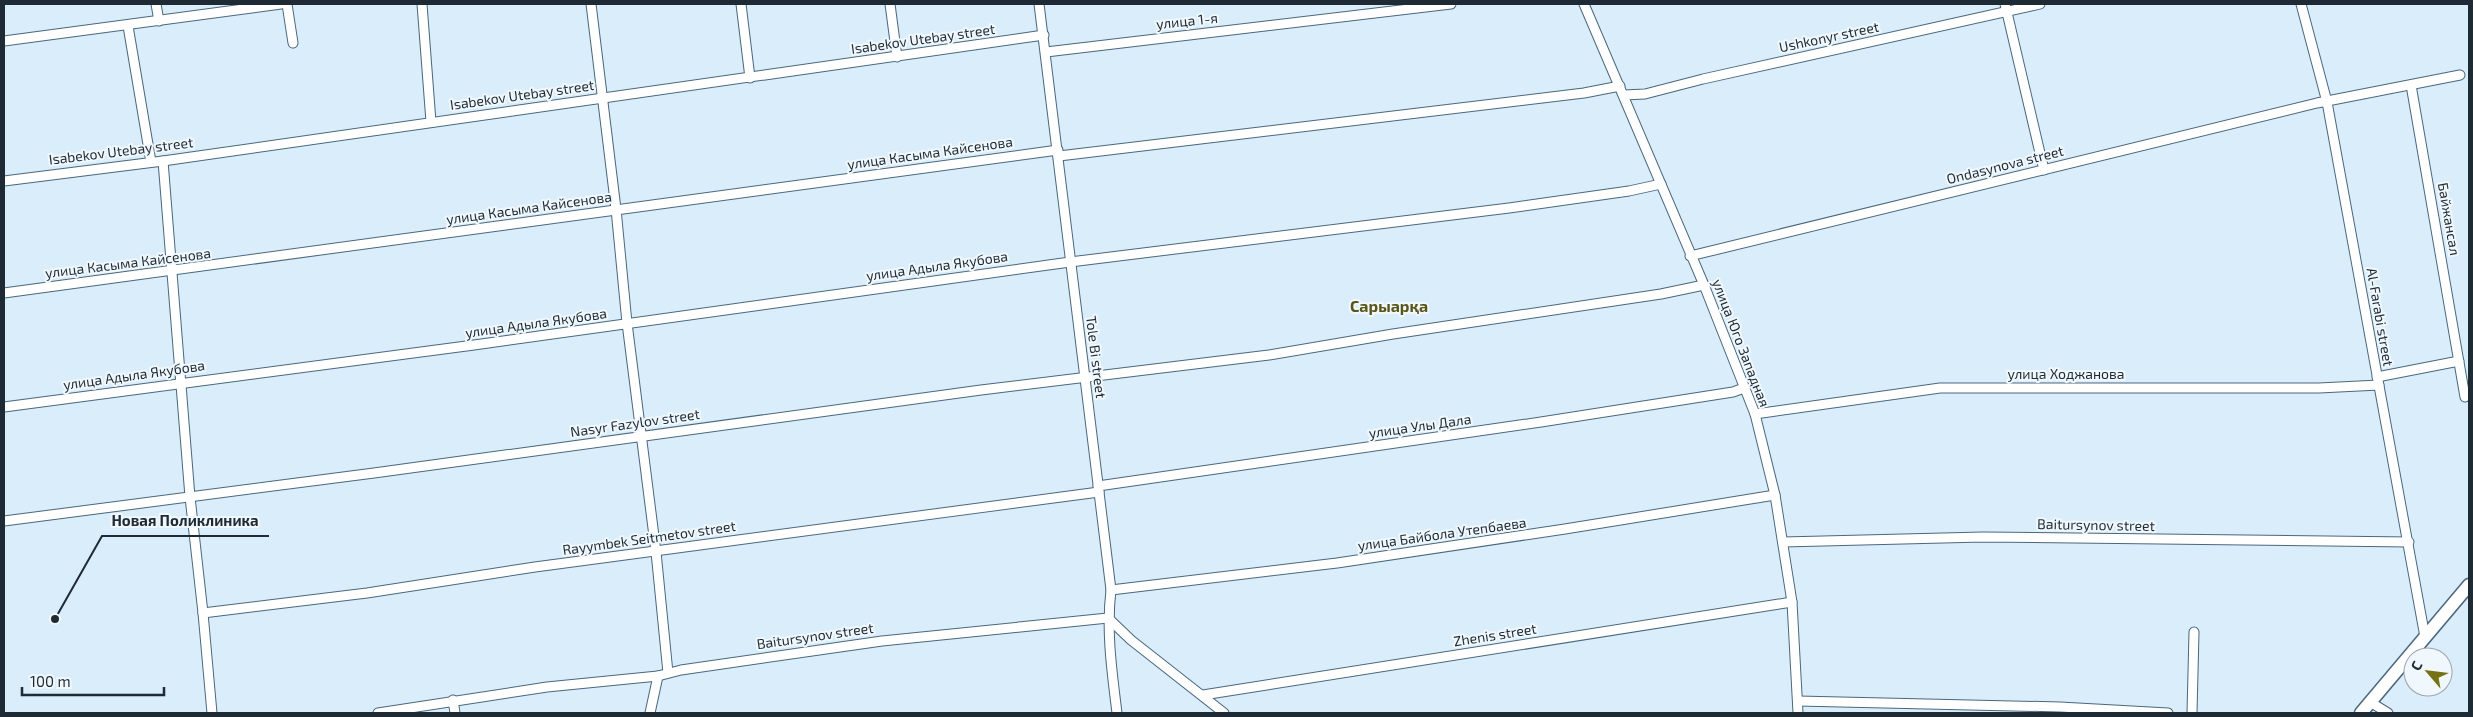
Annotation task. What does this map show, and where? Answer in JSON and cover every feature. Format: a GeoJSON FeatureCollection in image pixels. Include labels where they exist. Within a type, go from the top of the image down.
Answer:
{"type":"FeatureCollection","features":[{"type":"Feature","properties":{"kind":"main road"},"geometry":{"type":"LineString","coordinates":[[2361,713],[2469,585]]}},
{"type":"Feature","properties":{"kind":"street"},"geometry":{"type":"LineString","coordinates":[[156,4],[159,21]]}},
{"type":"Feature","properties":{"kind":"street"},"geometry":{"type":"LineString","coordinates":[[4,41],[128,26],[281,4]]}},
{"type":"Feature","properties":{"kind":"street"},"geometry":{"type":"LineString","coordinates":[[287,4],[294,43]]}},
{"type":"Feature","properties":{"kind":"street"},"geometry":{"type":"LineString","coordinates":[[422,4],[431,122]]}},
{"type":"Feature","properties":{"kind":"street"},"geometry":{"type":"LineString","coordinates":[[591,4],[616,209],[627,323],[656,552],[668,674]]}},
{"type":"Feature","properties":{"kind":"street"},"geometry":{"type":"LineString","coordinates":[[741,4],[750,78]]}},
{"type":"Feature","properties":{"kind":"street"},"geometry":{"type":"LineString","coordinates":[[890,4],[898,57]]}},
{"type":"Feature","properties":{"kind":"street","name":"Tole Bi street"},"geometry":{"type":"LineString","coordinates":[[1039,4],[1111,590],[1108,618],[1110,663],[1117,713]]}},
{"type":"Feature","properties":{"kind":"street","name":"улица 1-я"},"geometry":{"type":"LineString","coordinates":[[1046,52],[1451,4]]}},
{"type":"Feature","properties":{"kind":"street","name":"улица Юго Западная"},"geometry":{"type":"LineString","coordinates":[[1584,4],[1704,285],[1755,414],[1775,495],[1792,602],[1798,702],[1796,713]]}},
{"type":"Feature","properties":{"kind":"street","name":"Ushkonyr street"},"geometry":{"type":"LineString","coordinates":[[1058,153],[1584,93],[1622,91],[1645,94],[1703,78],[2006,8],[2040,4]]}},
{"type":"Feature","properties":{"kind":"street","name":"Al-Farabi street"},"geometry":{"type":"LineString","coordinates":[[2301,4],[2327,102],[2425,637]]}},
{"type":"Feature","properties":{"kind":"street"},"geometry":{"type":"LineString","coordinates":[[2006,8],[2044,170]]}},
{"type":"Feature","properties":{"kind":"street"},"geometry":{"type":"LineString","coordinates":[[128,26],[151,162]]}},
{"type":"Feature","properties":{"kind":"street","name":"Isabekov Utebay street"},"geometry":{"type":"LineString","coordinates":[[4,181],[163,161],[1044,35]]}},
{"type":"Feature","properties":{"kind":"street"},"geometry":{"type":"LineString","coordinates":[[2327,102],[2460,75]]}},
{"type":"Feature","properties":{"kind":"street","name":"Байжансал"},"geometry":{"type":"LineString","coordinates":[[2412,85],[2466,397]]}},
{"type":"Feature","properties":{"kind":"street","name":"Ondasynova street"},"geometry":{"type":"LineString","coordinates":[[1690,256],[2327,102]]}},
{"type":"Feature","properties":{"kind":"street","name":"улица Касыма Кайсенова"},"geometry":{"type":"LineString","coordinates":[[4,293],[616,209],[1058,153]]}},
{"type":"Feature","properties":{"kind":"street"},"geometry":{"type":"LineString","coordinates":[[163,161],[190,497],[212,713]]}},
{"type":"Feature","properties":{"kind":"street","name":"улица Адыла Якубова"},"geometry":{"type":"LineString","coordinates":[[4,407],[181,382],[474,345],[1070,262],[1509,208],[1628,191],[1661,184]]}},
{"type":"Feature","properties":{"kind":"street","name":"Nasyr Fazylov street"},"geometry":{"type":"LineString","coordinates":[[4,521],[1085,377],[1269,355],[1393,334],[1661,294],[1704,285]]}},
{"type":"Feature","properties":{"kind":"street"},"geometry":{"type":"LineString","coordinates":[[2378,381],[2459,361]]}},
{"type":"Feature","properties":{"kind":"street","name":"улица Ходжанова"},"geometry":{"type":"LineString","coordinates":[[1755,414],[1940,388],[2319,388],[2378,381]]}},
{"type":"Feature","properties":{"kind":"street","name":"улица Улы Дала"},"geometry":{"type":"LineString","coordinates":[[1099,489],[1541,422],[1744,388]]}},
{"type":"Feature","properties":{"kind":"street","name":"Rayymbek Seitmetov street"},"geometry":{"type":"LineString","coordinates":[[203,613],[656,552],[1099,489]]}},
{"type":"Feature","properties":{"kind":"street","name":"улица Байбола Утепбаева"},"geometry":{"type":"LineString","coordinates":[[1111,590],[1338,563],[1574,528],[1775,495]]}},
{"type":"Feature","properties":{"kind":"street","name":"Baitursynov street"},"geometry":{"type":"LineString","coordinates":[[1782,542],[1983,537],[2409,542]]}},
{"type":"Feature","properties":{"kind":"street","name":"Zhenis street"},"geometry":{"type":"LineString","coordinates":[[1202,694],[1792,602]]}},
{"type":"Feature","properties":{"kind":"street"},"geometry":{"type":"LineString","coordinates":[[1108,618],[1131,640],[1224,713]]}},
{"type":"Feature","properties":{"kind":"street","name":"Baitursynov street"},"geometry":{"type":"LineString","coordinates":[[378,713],[547,687],[658,676],[681,670],[882,641],[1108,618]]}},
{"type":"Feature","properties":{"kind":"street"},"geometry":{"type":"LineString","coordinates":[[2192,713],[2194,632]]}},
{"type":"Feature","properties":{"kind":"street"},"geometry":{"type":"LineString","coordinates":[[650,713],[658,676]]}},
{"type":"Feature","properties":{"kind":"street"},"geometry":{"type":"LineString","coordinates":[[453,700],[455,713]]}},
{"type":"Feature","properties":{"kind":"street"},"geometry":{"type":"LineString","coordinates":[[1798,702],[2168,713]]}},
{"type":"Feature","properties":{"kind":"street"},"geometry":{"type":"LineString","coordinates":[[2370,702],[2388,713]]}},
{"type":"Feature","properties":{"kind":"place","name":"Новая Поликлиника"},"geometry":{"type":"Point","coordinates":[55,619]}},
{"type":"Feature","properties":{"kind":"district","name":"Сарыарқа"},"geometry":{"type":"Point","coordinates":[1389,306]}}]}
